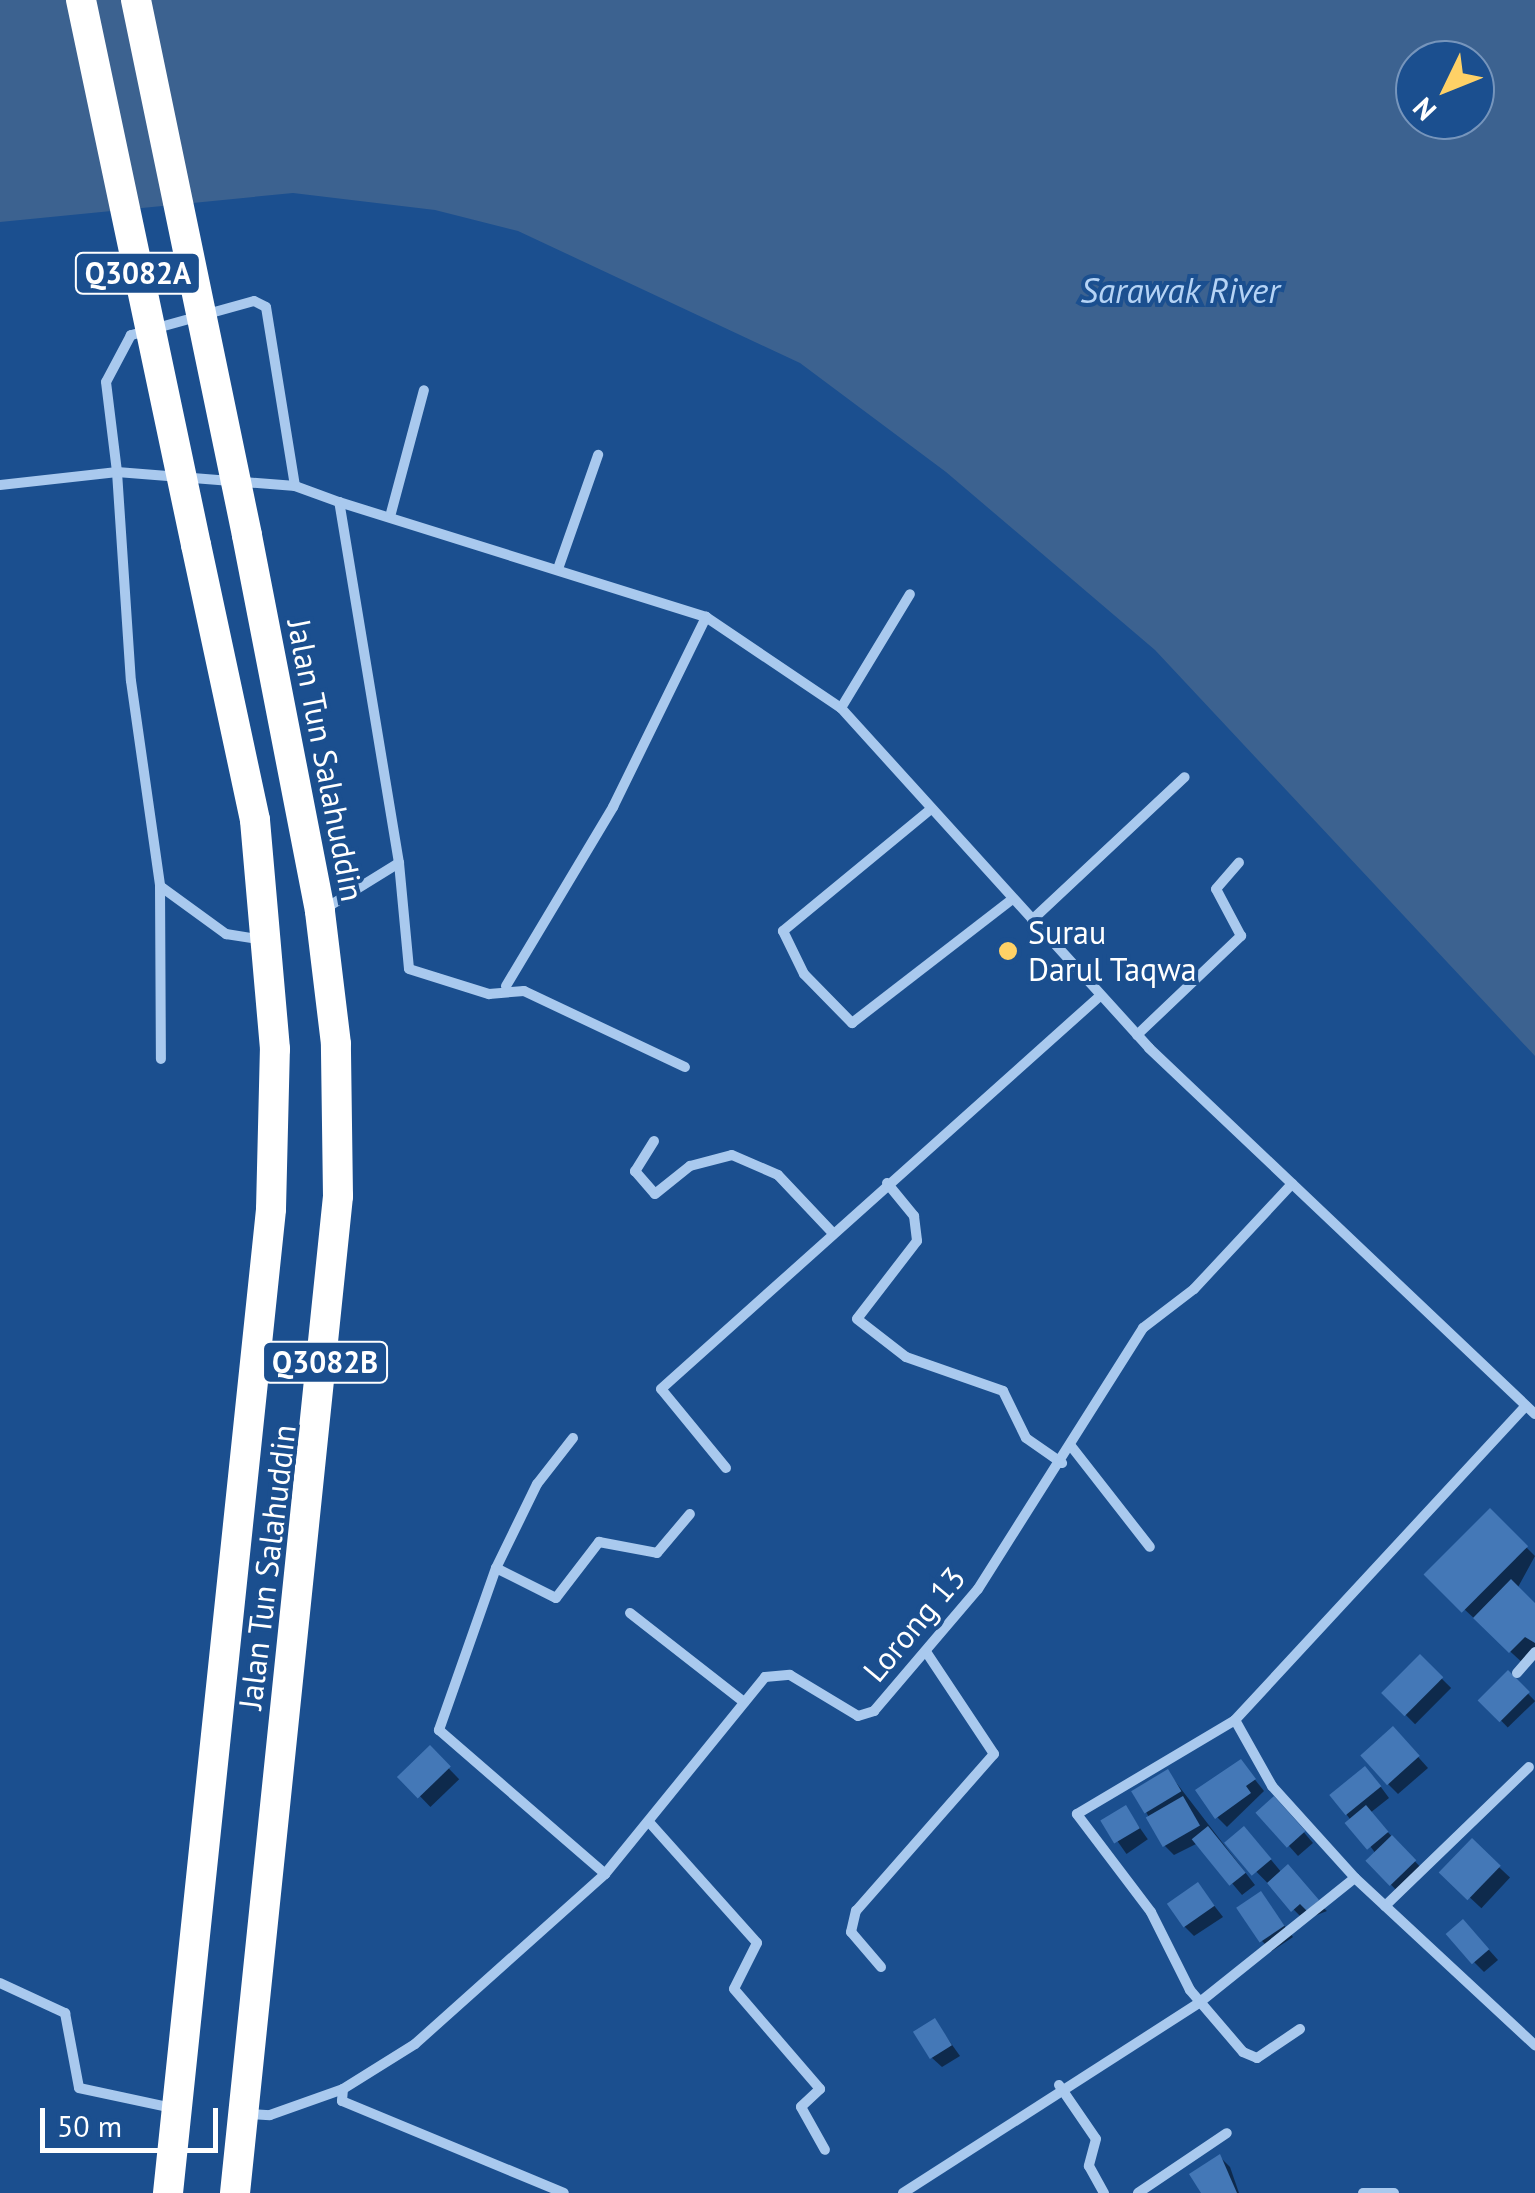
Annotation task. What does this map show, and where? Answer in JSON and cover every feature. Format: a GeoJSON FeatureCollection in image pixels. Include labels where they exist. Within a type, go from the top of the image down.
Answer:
{"type":"FeatureCollection","features":[{"type":"Feature","properties":{"kind":"highway","name":"Jalan Tun Salahuddin"},"geometry":{"type":"LineString","coordinates":[[81,0],[255,820],[269,941],[270,1209],[168,2193]]}},
{"type":"Feature","properties":{"kind":"highway","name":"Jalan Tun Salahuddin"},"geometry":{"type":"LineString","coordinates":[[136,0],[320,911],[336,1044],[338,1196],[240,2111],[235,2193]]}},
{"type":"Feature","properties":{"kind":"street"},"geometry":{"type":"LineString","coordinates":[[161,1060],[160,886],[131,681],[118,472],[106,382],[131,334],[254,301],[275,327],[295,486]]}},
{"type":"Feature","properties":{"kind":"street"},"geometry":{"type":"LineString","coordinates":[[392,513],[424,390]]}},
{"type":"Feature","properties":{"kind":"street"},"geometry":{"type":"LineString","coordinates":[[558,566],[598,455]]}},
{"type":"Feature","properties":{"kind":"street"},"geometry":{"type":"LineString","coordinates":[[0,485],[118,472],[295,486],[558,566],[706,618],[841,708],[1137,1035],[1531,1410],[1235,1720],[1077,1814],[1150,1912],[1200,2002],[1257,2058],[1300,2029]]}},
{"type":"Feature","properties":{"kind":"street"},"geometry":{"type":"LineString","coordinates":[[339,502],[399,863],[409,969],[490,994],[506,986],[613,807],[706,618]]}},
{"type":"Feature","properties":{"kind":"street"},"geometry":{"type":"LineString","coordinates":[[841,708],[910,594]]}},
{"type":"Feature","properties":{"kind":"street"},"geometry":{"type":"LineString","coordinates":[[1032,920],[1185,777]]}},
{"type":"Feature","properties":{"kind":"street"},"geometry":{"type":"LineString","coordinates":[[931,809],[783,931],[804,974],[852,1023],[1011,900]]}},
{"type":"Feature","properties":{"kind":"street"},"geometry":{"type":"LineString","coordinates":[[1137,1035],[1241,936],[1216,889],[1239,862]]}},
{"type":"Feature","properties":{"kind":"street"},"geometry":{"type":"LineString","coordinates":[[320,911],[399,863]]}},
{"type":"Feature","properties":{"kind":"street"},"geometry":{"type":"LineString","coordinates":[[160,886],[226,934],[269,941]]}},
{"type":"Feature","properties":{"kind":"street"},"geometry":{"type":"LineString","coordinates":[[506,986],[685,1067]]}},
{"type":"Feature","properties":{"kind":"street"},"geometry":{"type":"LineString","coordinates":[[726,1468],[661,1388],[831,1231],[1100,996]]}},
{"type":"Feature","properties":{"kind":"street"},"geometry":{"type":"LineString","coordinates":[[654,1141],[635,1171],[655,1194],[690,1166],[732,1155],[778,1175],[831,1231]]}},
{"type":"Feature","properties":{"kind":"street"},"geometry":{"type":"LineString","coordinates":[[887,1184],[914,1216],[917,1241],[858,1319],[906,1357],[1003,1391],[1026,1438],[1062,1463]]}},
{"type":"Feature","properties":{"kind":"street","name":"Lorong 13"},"geometry":{"type":"LineString","coordinates":[[240,2111],[270,2115],[343,2088],[415,2044],[605,1874],[744,1702],[779,1673],[858,1716],[926,1653],[1062,1463],[1143,1328],[1194,1289],[1292,1184]]}},
{"type":"Feature","properties":{"kind":"street"},"geometry":{"type":"LineString","coordinates":[[572,1438],[537,1484],[496,1568],[439,1730],[605,1874]]}},
{"type":"Feature","properties":{"kind":"street"},"geometry":{"type":"LineString","coordinates":[[1071,1446],[1150,1547]]}},
{"type":"Feature","properties":{"kind":"street"},"geometry":{"type":"LineString","coordinates":[[496,1568],[556,1598],[599,1542],[657,1553],[690,1514]]}},
{"type":"Feature","properties":{"kind":"street"},"geometry":{"type":"LineString","coordinates":[[630,1613],[744,1702]]}},
{"type":"Feature","properties":{"kind":"street"},"geometry":{"type":"LineString","coordinates":[[1517,1673],[1535,1652]]}},
{"type":"Feature","properties":{"kind":"street"},"geometry":{"type":"LineString","coordinates":[[881,1967],[851,1932],[856,1911],[994,1754],[926,1653]]}},
{"type":"Feature","properties":{"kind":"street"},"geometry":{"type":"LineString","coordinates":[[1235,1720],[1272,1786],[1355,1878],[1535,2046]]}},
{"type":"Feature","properties":{"kind":"street"},"geometry":{"type":"LineString","coordinates":[[1385,1906],[1529,1767]]}},
{"type":"Feature","properties":{"kind":"street"},"geometry":{"type":"LineString","coordinates":[[649,1822],[757,1943],[734,1989],[820,2089],[801,2108],[825,2150]]}},
{"type":"Feature","properties":{"kind":"street"},"geometry":{"type":"LineString","coordinates":[[903,2193],[1059,2085],[1200,2002],[1355,1878]]}},
{"type":"Feature","properties":{"kind":"street"},"geometry":{"type":"LineString","coordinates":[[0,1983],[65,2013],[79,2088],[174,2108]]}},
{"type":"Feature","properties":{"kind":"street"},"geometry":{"type":"LineString","coordinates":[[1059,2085],[1096,2138],[1089,2166],[1104,2193]]}},
{"type":"Feature","properties":{"kind":"street"},"geometry":{"type":"LineString","coordinates":[[343,2088],[342,2101],[564,2193]]}},
{"type":"Feature","properties":{"kind":"street"},"geometry":{"type":"LineString","coordinates":[[1138,2193],[1227,2133]]}},
{"type":"Feature","properties":{"kind":"street"},"geometry":{"type":"LineString","coordinates":[[1364,2193],[1394,2193]]}},
{"type":"Feature","properties":{"kind":"water","name":"Sarawak River"},"geometry":{"type":"Polygon","coordinates":[[[0,0],[1535,0],[1535,1056],[1155,650],[946,472],[800,363],[518,231],[435,210],[293,193],[0,222],[0,0]]]}},
{"type":"Feature","properties":{"kind":"building"},"geometry":{"type":"Polygon","coordinates":[[[1490,1508],[1528,1546],[1462,1613],[1424,1574],[1490,1508]]]}},
{"type":"Feature","properties":{"kind":"building"},"geometry":{"type":"Polygon","coordinates":[[[1511,1579],[1535,1603],[1535,1643],[1525,1637],[1509,1653],[1473,1618],[1511,1579]]]}},
{"type":"Feature","properties":{"kind":"building"},"geometry":{"type":"Polygon","coordinates":[[[1420,1654],[1443,1677],[1404,1716],[1381,1693],[1420,1654]]]}},
{"type":"Feature","properties":{"kind":"building"},"geometry":{"type":"Polygon","coordinates":[[[1508,1670],[1530,1692],[1500,1722],[1478,1700],[1508,1670]]]}},
{"type":"Feature","properties":{"kind":"building"},"geometry":{"type":"Polygon","coordinates":[[[1393,1726],[1420,1756],[1387,1785],[1360,1755],[1393,1726]]]}},
{"type":"Feature","properties":{"kind":"building"},"geometry":{"type":"Polygon","coordinates":[[[430,1745],[451,1767],[418,1799],[397,1777],[430,1745]]]}},
{"type":"Feature","properties":{"kind":"building"},"geometry":{"type":"Polygon","coordinates":[[[1241,1759],[1256,1779],[1246,1786],[1251,1793],[1215,1819],[1195,1790],[1241,1759]]]}},
{"type":"Feature","properties":{"kind":"building"},"geometry":{"type":"Polygon","coordinates":[[[1365,1766],[1381,1786],[1346,1815],[1329,1795],[1365,1766]]]}},
{"type":"Feature","properties":{"kind":"building"},"geometry":{"type":"Polygon","coordinates":[[[1168,1769],[1181,1791],[1145,1813],[1131,1791],[1168,1769]]]}},
{"type":"Feature","properties":{"kind":"building"},"geometry":{"type":"Polygon","coordinates":[[[1183,1796],[1200,1825],[1163,1847],[1146,1818],[1183,1796]]]}},
{"type":"Feature","properties":{"kind":"building"},"geometry":{"type":"Polygon","coordinates":[[[1274,1796],[1305,1831],[1287,1848],[1255,1813],[1274,1796]]]}},
{"type":"Feature","properties":{"kind":"building"},"geometry":{"type":"Polygon","coordinates":[[[1126,1805],[1140,1828],[1114,1844],[1100,1820],[1126,1805]]]}},
{"type":"Feature","properties":{"kind":"building"},"geometry":{"type":"Polygon","coordinates":[[[1366,1805],[1388,1832],[1367,1850],[1345,1823],[1366,1805]]]}},
{"type":"Feature","properties":{"kind":"building"},"geometry":{"type":"Polygon","coordinates":[[[1208,1826],[1246,1873],[1229,1886],[1192,1839],[1208,1826]]]}},
{"type":"Feature","properties":{"kind":"building"},"geometry":{"type":"Polygon","coordinates":[[[1244,1826],[1272,1859],[1252,1876],[1224,1843],[1244,1826]]]}},
{"type":"Feature","properties":{"kind":"building"},"geometry":{"type":"Polygon","coordinates":[[[1392,1835],[1416,1860],[1390,1886],[1365,1861],[1392,1835]]]}},
{"type":"Feature","properties":{"kind":"building"},"geometry":{"type":"Polygon","coordinates":[[[1472,1838],[1501,1866],[1467,1900],[1439,1873],[1472,1838]]]}},
{"type":"Feature","properties":{"kind":"building"},"geometry":{"type":"Polygon","coordinates":[[[1288,1864],[1319,1900],[1307,1911],[1300,1904],[1291,1912],[1267,1883],[1288,1864]]]}},
{"type":"Feature","properties":{"kind":"building"},"geometry":{"type":"Polygon","coordinates":[[[1198,1882],[1215,1906],[1184,1928],[1167,1904],[1198,1882]]]}},
{"type":"Feature","properties":{"kind":"building"},"geometry":{"type":"Polygon","coordinates":[[[1261,1891],[1284,1926],[1260,1943],[1236,1908],[1261,1891]]]}},
{"type":"Feature","properties":{"kind":"building"},"geometry":{"type":"Polygon","coordinates":[[[1463,1919],[1489,1949],[1472,1964],[1446,1934],[1463,1919]]]}},
{"type":"Feature","properties":{"kind":"building"},"geometry":{"type":"Polygon","coordinates":[[[935,2018],[952,2045],[930,2059],[913,2032],[935,2018]]]}},
{"type":"Feature","properties":{"kind":"building"},"geometry":{"type":"Polygon","coordinates":[[[1220,2154],[1237,2193],[1201,2193],[1189,2174],[1220,2154]]]}},
{"type":"Feature","properties":{"kind":"place","name":"Surau Darul Taqwa"},"geometry":{"type":"Point","coordinates":[1008,951]}}]}
